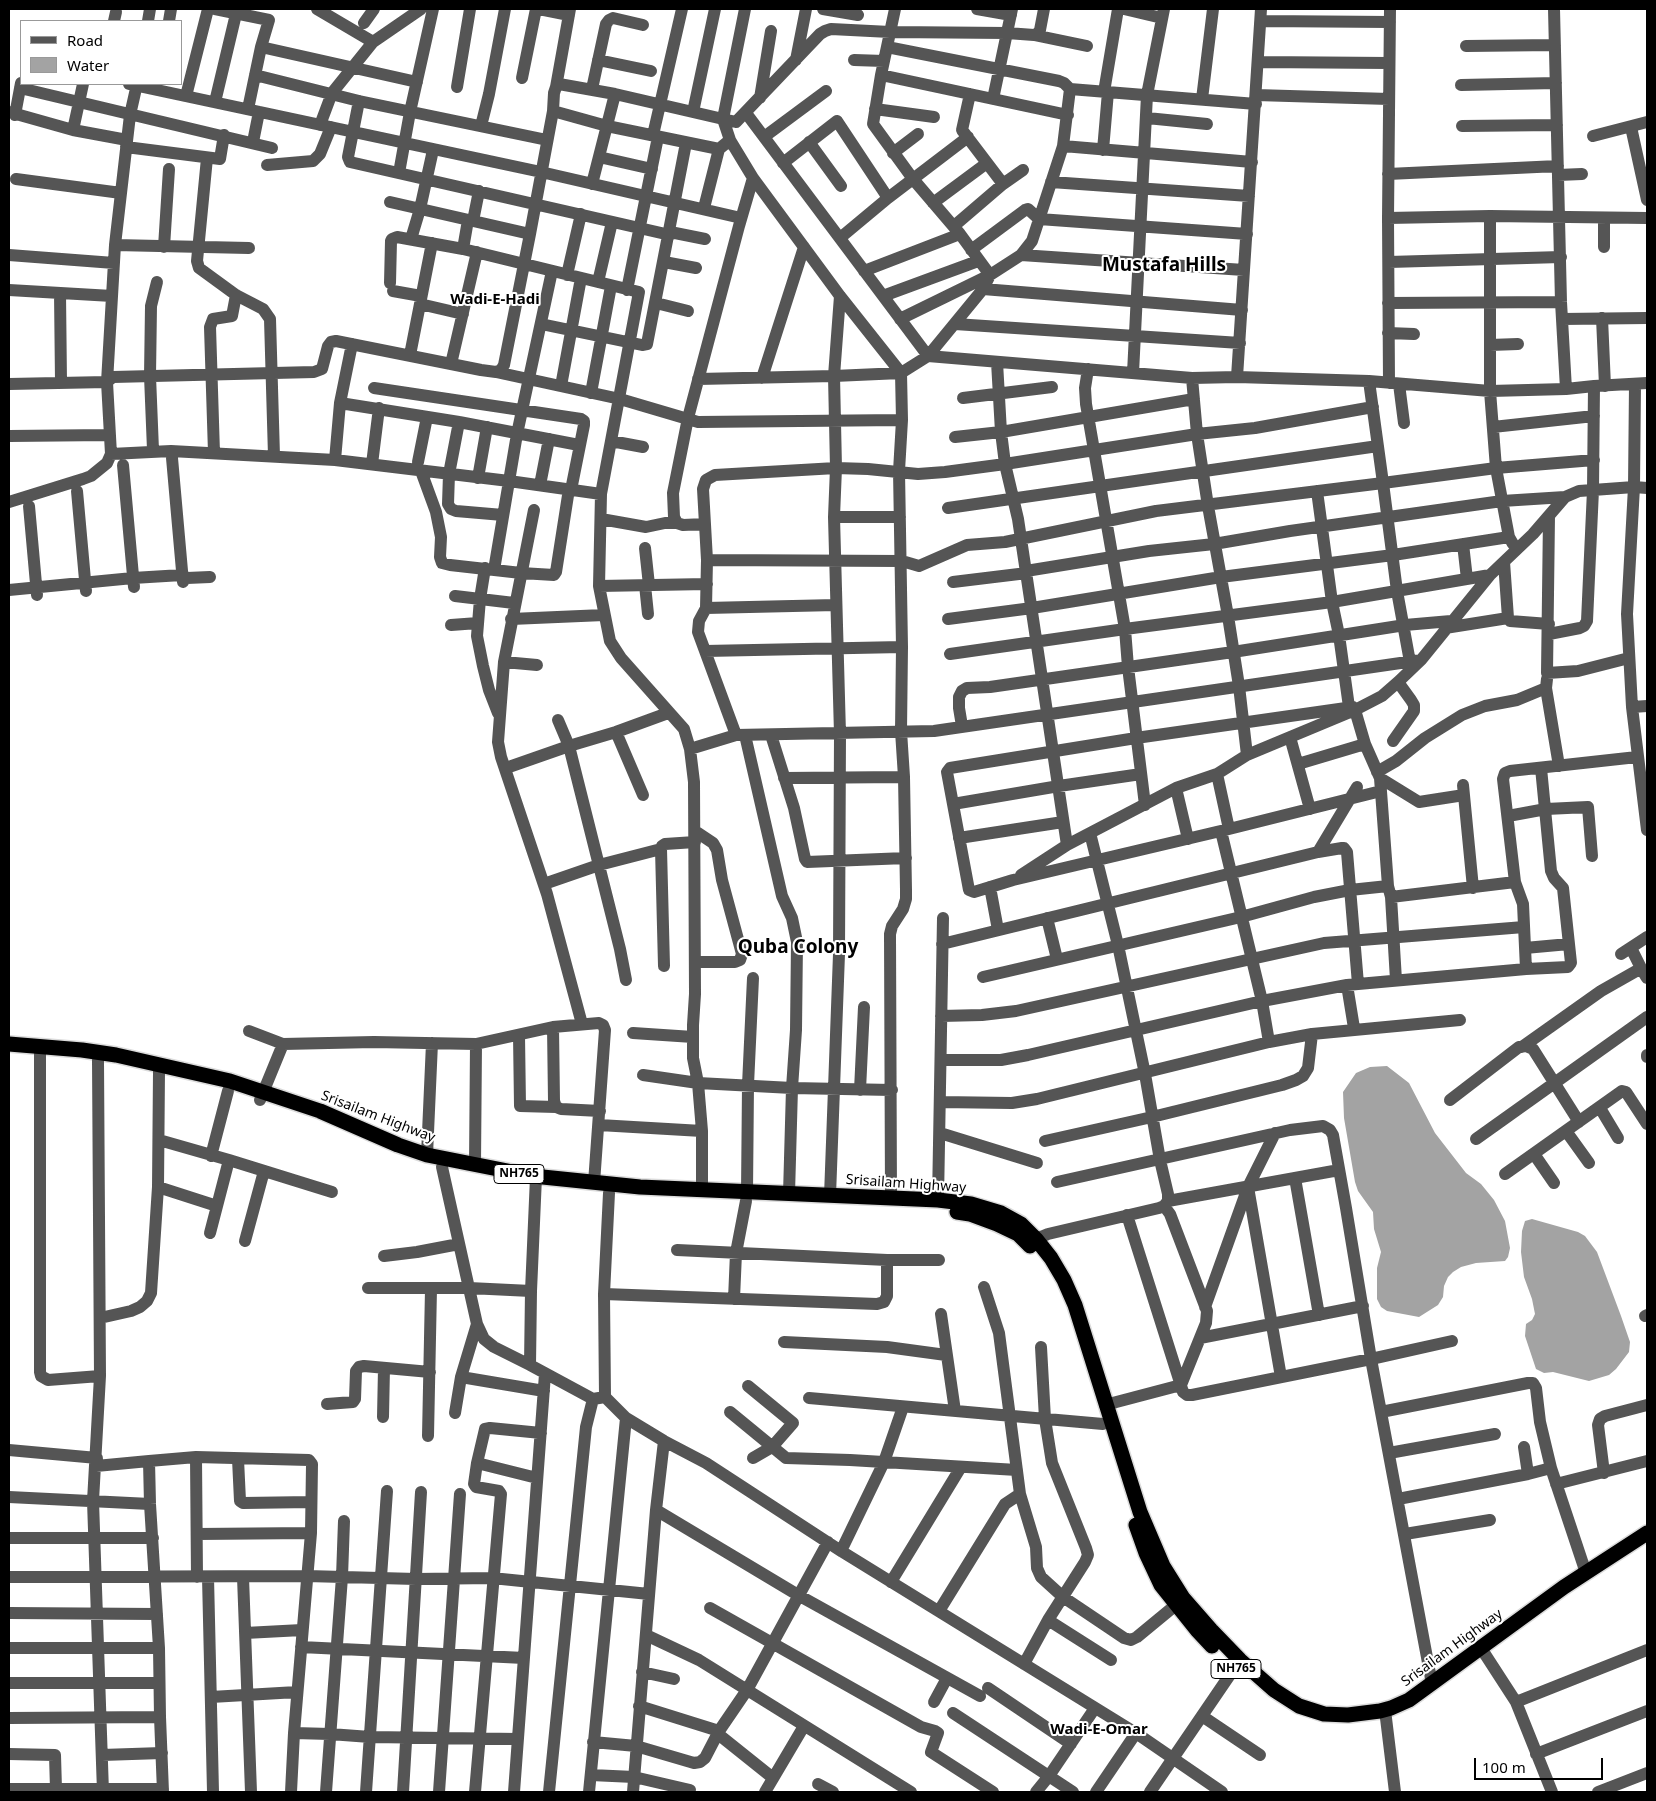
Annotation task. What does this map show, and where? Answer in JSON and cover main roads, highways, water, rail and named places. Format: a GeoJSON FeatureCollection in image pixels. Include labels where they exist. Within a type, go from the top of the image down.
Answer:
{"type":"FeatureCollection","features":[{"type":"Feature","properties":{"kind":"highway","name":"Srisailam Highway"},"geometry":{"type":"LineString","coordinates":[[9,1044],[74,1049],[116,1055],[230,1081],[355,1134],[413,1161],[442,1167],[609,1193],[746,1196],[938,1209],[970,1214],[1018,1234],[1032,1242],[1051,1258],[1071,1296],[1140,1512],[1163,1566],[1183,1598],[1238,1664]]}},
{"type":"Feature","properties":{"kind":"highway","name":"Srisailam Highway"},"geometry":{"type":"LineString","coordinates":[[9,1052],[98,1060],[159,1071],[228,1091],[262,1096],[320,1111],[398,1145],[427,1155],[536,1181],[702,1190],[746,1196],[789,1194],[938,1200],[971,1204],[1001,1213],[1021,1224],[1059,1290],[1072,1321],[1103,1424],[1146,1553],[1161,1585],[1197,1630],[1238,1664],[1299,1706],[1324,1714],[1386,1713],[1416,1704],[1435,1692],[1586,1573],[1647,1533]]}},
{"type":"Feature","properties":{"kind":"highway","name":"Srisailam Highway"},"geometry":{"type":"LineString","coordinates":[[1386,1713],[1484,1652],[1647,1544]]}},
{"type":"Feature","properties":{"kind":"water"},"geometry":{"type":"Polygon","coordinates":[[[1387,1066],[1409,1083],[1435,1133],[1466,1173],[1481,1184],[1494,1200],[1505,1221],[1510,1248],[1505,1261],[1476,1263],[1461,1267],[1453,1272],[1448,1277],[1444,1286],[1443,1297],[1438,1305],[1419,1317],[1387,1311],[1381,1307],[1377,1299],[1377,1268],[1381,1252],[1374,1229],[1373,1212],[1358,1191],[1355,1182],[1344,1118],[1343,1092],[1356,1073],[1370,1067],[1387,1066]]]}},
{"type":"Feature","properties":{"kind":"water"},"geometry":{"type":"Polygon","coordinates":[[[1532,1219],[1578,1232],[1585,1236],[1597,1252],[1630,1342],[1629,1352],[1609,1375],[1589,1381],[1553,1372],[1544,1373],[1536,1369],[1525,1336],[1526,1324],[1532,1320],[1535,1314],[1524,1277],[1521,1252],[1522,1231],[1525,1221],[1532,1219]]]}},
{"type":"Feature","properties":{"kind":"district","name":"Mustafa Hills"},"geometry":{"type":"Point","coordinates":[1164,266]}},
{"type":"Feature","properties":{"kind":"district","name":"Wadi-E-Hadi"},"geometry":{"type":"Point","coordinates":[495,300]}},
{"type":"Feature","properties":{"kind":"district","name":"Quba Colony"},"geometry":{"type":"Point","coordinates":[798,948]}},
{"type":"Feature","properties":{"kind":"district","name":"Wadi-E-Omar"},"geometry":{"type":"Point","coordinates":[1099,1730]}}]}
